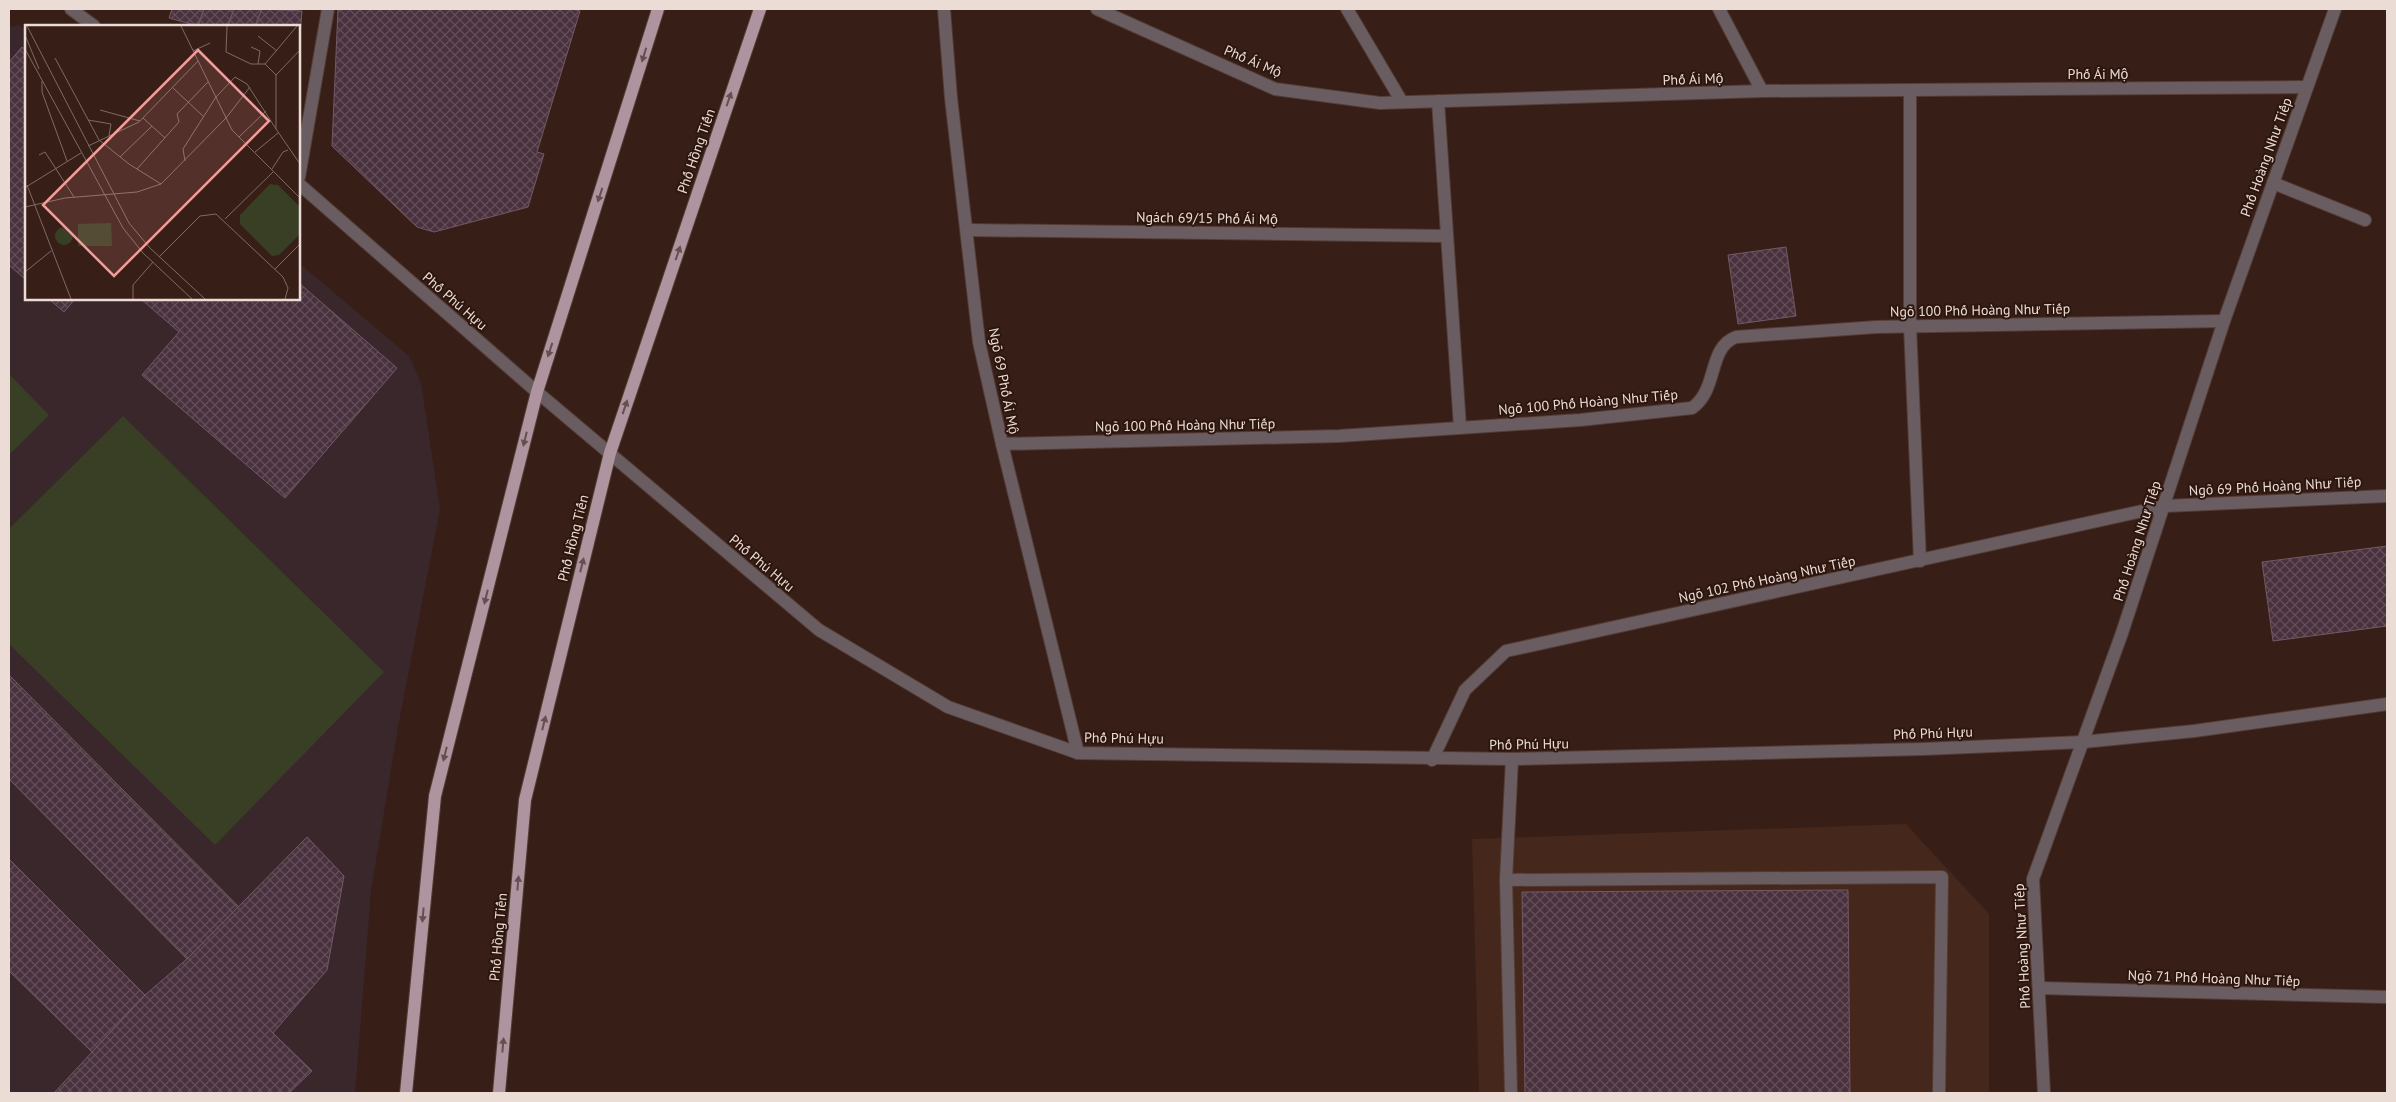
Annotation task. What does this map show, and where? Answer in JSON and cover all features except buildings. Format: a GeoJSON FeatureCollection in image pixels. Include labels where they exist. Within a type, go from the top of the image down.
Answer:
{"type":"FeatureCollection","features":[{"type":"Feature","properties":{"kind":"main road"},"geometry":{"type":"LineString","coordinates":[[406,1093],[434,796],[537,392],[658,9]]}},
{"type":"Feature","properties":{"kind":"main road","name":"Phố Hồng Tiến"},"geometry":{"type":"LineString","coordinates":[[499,1093],[526,800],[610,453],[760,9]]}},
{"type":"Feature","properties":{"kind":"street"},"geometry":{"type":"LineString","coordinates":[[71,9],[93,25]]}},
{"type":"Feature","properties":{"kind":"street"},"geometry":{"type":"LineString","coordinates":[[300,171],[328,9]]}},
{"type":"Feature","properties":{"kind":"street","name":"Ngõ 69 Phố Ái Mộ"},"geometry":{"type":"LineString","coordinates":[[944,9],[951,98],[980,342],[1002,444],[1078,753]]}},
{"type":"Feature","properties":{"kind":"street","name":"Phố Ái Mộ"},"geometry":{"type":"LineString","coordinates":[[1098,9],[1275,89],[1380,103],[1762,92],[2307,88]]}},
{"type":"Feature","properties":{"kind":"street"},"geometry":{"type":"LineString","coordinates":[[1347,9],[1402,102]]}},
{"type":"Feature","properties":{"kind":"street"},"geometry":{"type":"LineString","coordinates":[[1719,9],[1762,92]]}},
{"type":"Feature","properties":{"kind":"street","name":"Phố Hoàng Như Tiếp"},"geometry":{"type":"LineString","coordinates":[[2044,1093],[2033,879],[2165,506],[2224,322],[2335,9]]}},
{"type":"Feature","properties":{"kind":"street"},"geometry":{"type":"LineString","coordinates":[[1910,90],[1910,326],[1920,561]]}},
{"type":"Feature","properties":{"kind":"street"},"geometry":{"type":"LineString","coordinates":[[1438,101],[1460,427]]}},
{"type":"Feature","properties":{"kind":"street"},"geometry":{"type":"LineString","coordinates":[[2273,183],[2365,220]]}},
{"type":"Feature","properties":{"kind":"street","name":"Phố Phú Hựu"},"geometry":{"type":"LineString","coordinates":[[300,185],[537,392],[819,630],[948,707],[1078,753],[1432,760],[1923,749],[2083,742],[2194,731],[2387,704]]}},
{"type":"Feature","properties":{"kind":"street","name":"Ngách 69/15 Phố Ái Mộ"},"geometry":{"type":"LineString","coordinates":[[967,230],[1447,236]]}},
{"type":"Feature","properties":{"kind":"street","name":"Ngõ 100 Phố Hoàng Như Tiếp"},"geometry":{"type":"LineString","coordinates":[[1002,444],[1339,436],[1580,420],[1692,408],[1708,390],[1720,349],[1729,339],[1736,337],[1910,326],[2224,322]]}},
{"type":"Feature","properties":{"kind":"street","name":"Ngõ 69 Phố Hoàng Như Tiếp"},"geometry":{"type":"LineString","coordinates":[[2165,506],[2387,496]]}},
{"type":"Feature","properties":{"kind":"street","name":"Ngõ 102 Phố Hoàng Như Tiếp"},"geometry":{"type":"LineString","coordinates":[[1432,760],[1464,690],[1506,651],[2165,506]]}},
{"type":"Feature","properties":{"kind":"street"},"geometry":{"type":"LineString","coordinates":[[1511,1093],[1506,880],[1512,759]]}},
{"type":"Feature","properties":{"kind":"street"},"geometry":{"type":"LineString","coordinates":[[1506,880],[1942,877],[1939,1093]]}},
{"type":"Feature","properties":{"kind":"street","name":"Ngõ 71 Phố Hoàng Như Tiếp"},"geometry":{"type":"LineString","coordinates":[[2040,988],[2387,997]]}},
{"type":"Feature","properties":{"kind":"shaded area"},"geometry":{"type":"Polygon","coordinates":[[[19,25],[25,30],[25,300],[300,300],[300,264],[409,356],[421,383],[440,509],[398,727],[371,891],[355,1093],[9,1093],[9,27],[19,25]]]}},
{"type":"Feature","properties":{"kind":"shaded area"},"geometry":{"type":"Polygon","coordinates":[[[1906,824],[1989,914],[1989,1093],[1479,1093],[1472,839],[1906,824]]]}},
{"type":"Feature","properties":{"kind":"green space"},"geometry":{"type":"Polygon","coordinates":[[[9,374],[49,415],[9,455],[9,374]]]}},
{"type":"Feature","properties":{"kind":"green space"},"geometry":{"type":"Polygon","coordinates":[[[123,416],[384,672],[215,845],[9,644],[9,529],[123,416]]]}}]}
